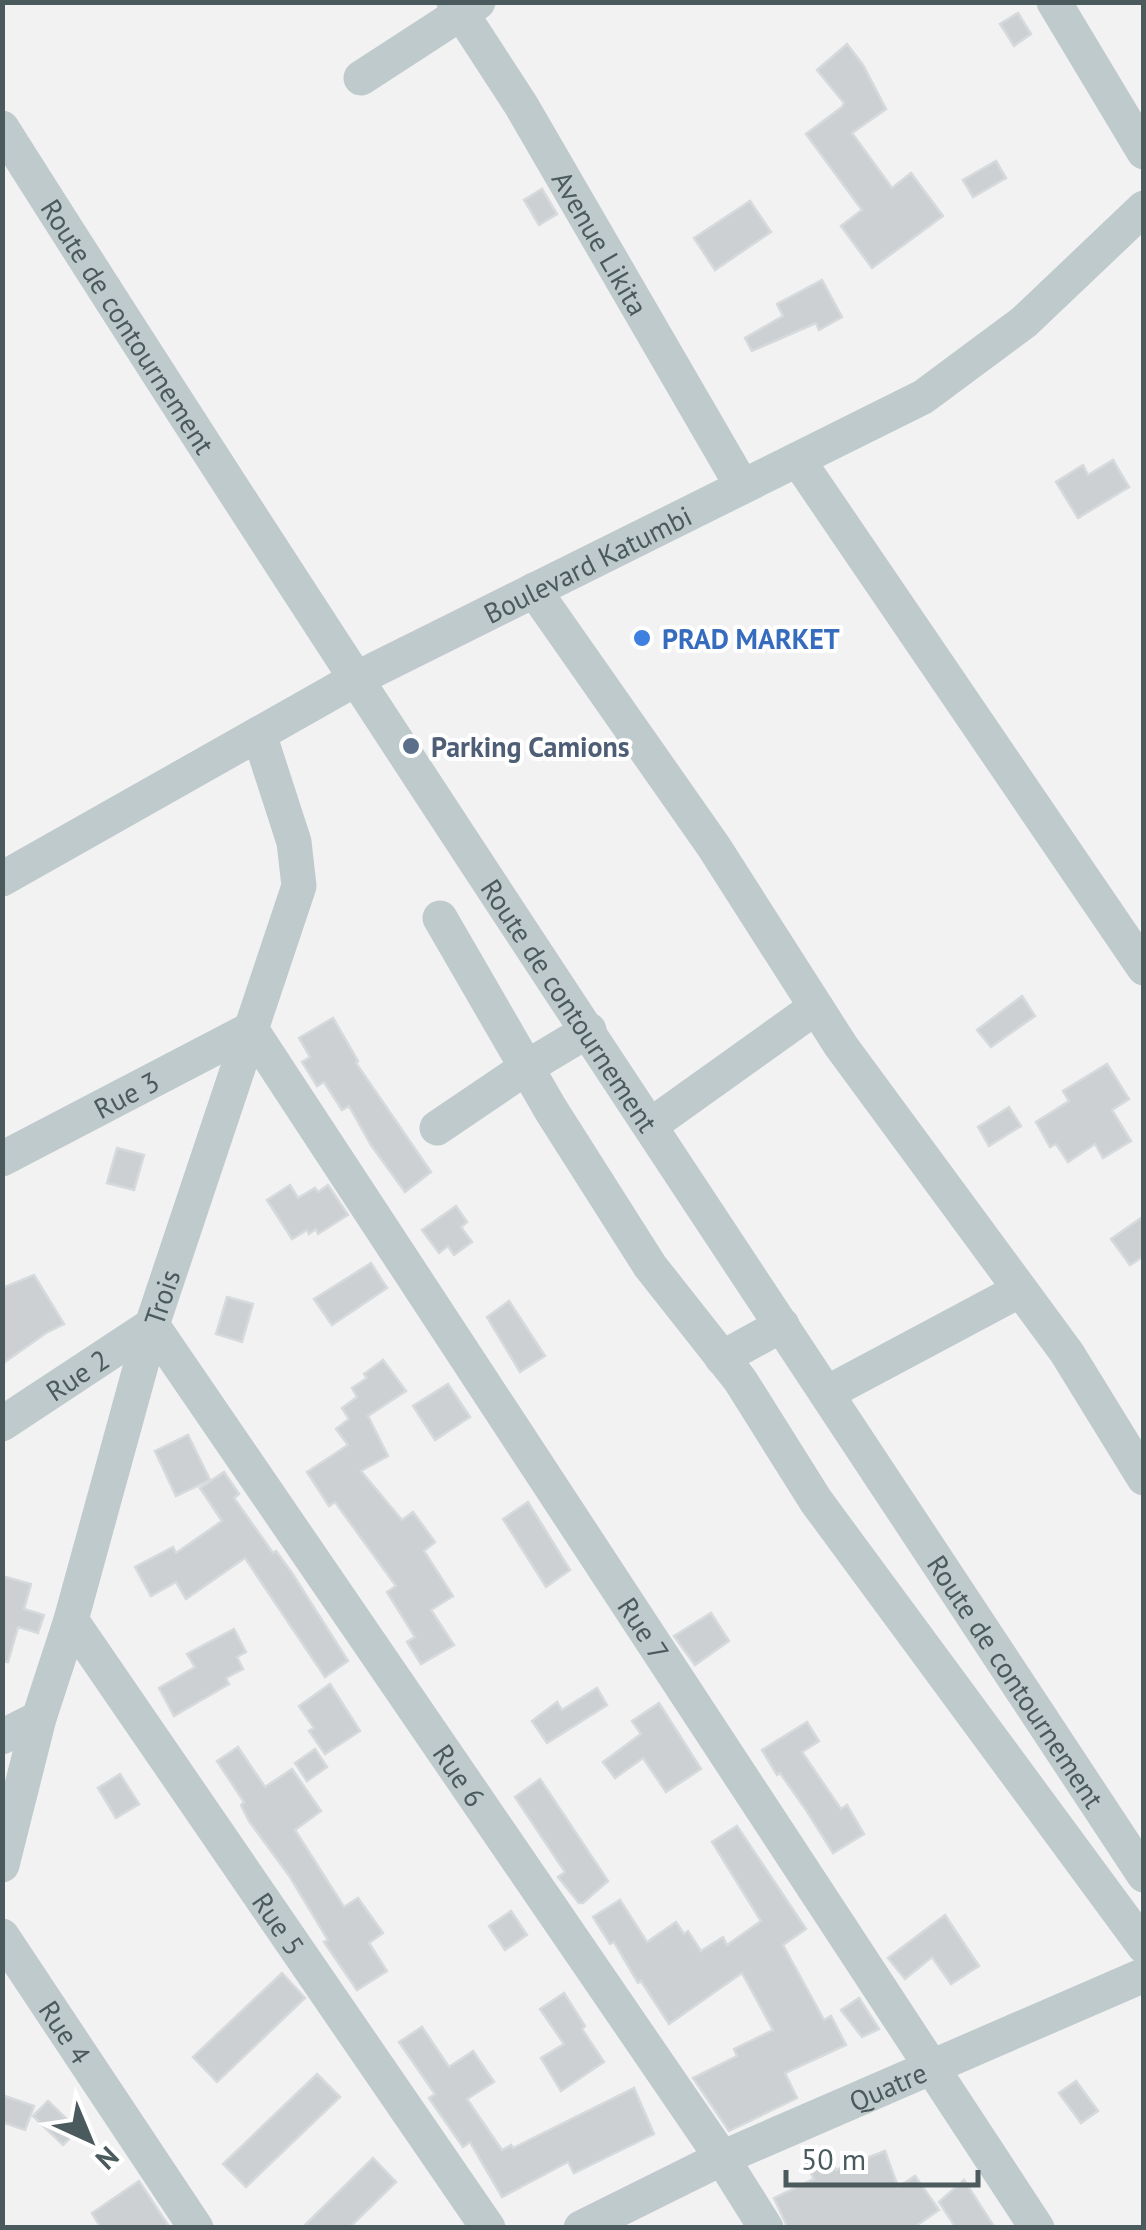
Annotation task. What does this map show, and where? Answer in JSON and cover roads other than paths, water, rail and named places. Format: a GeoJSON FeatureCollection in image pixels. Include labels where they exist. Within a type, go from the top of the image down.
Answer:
{"type":"FeatureCollection","features":[{"type":"Feature","properties":{"kind":"street"},"geometry":{"type":"LineString","coordinates":[[1054,2],[1144,152]]}},
{"type":"Feature","properties":{"kind":"street"},"geometry":{"type":"LineString","coordinates":[[361,78],[465,6]]}},
{"type":"Feature","properties":{"kind":"street","name":"Avenue Likita"},"geometry":{"type":"LineString","coordinates":[[465,6],[742,486]]}},
{"type":"Feature","properties":{"kind":"street","name":"Route de contournement"},"geometry":{"type":"LineString","coordinates":[[2,128],[354,680],[589,1030],[1144,1876]]}},
{"type":"Feature","properties":{"kind":"street","name":"Boulevard Katumbi"},"geometry":{"type":"LineString","coordinates":[[2,879],[354,680],[910,404],[1024,322],[1144,208]]}},
{"type":"Feature","properties":{"kind":"street"},"geometry":{"type":"LineString","coordinates":[[798,460],[1144,968]]}},
{"type":"Feature","properties":{"kind":"street"},"geometry":{"type":"LineString","coordinates":[[534,590],[714,848],[840,1046],[1067,1352],[1144,1478]]}},
{"type":"Feature","properties":{"kind":"street","name":"Trois"},"geometry":{"type":"LineString","coordinates":[[2,1866],[39,1718],[71,1620],[152,1324],[299,886],[294,842],[260,734]]}},
{"type":"Feature","properties":{"kind":"street"},"geometry":{"type":"LineString","coordinates":[[440,918],[526,1067],[650,1266],[722,1358],[816,1502],[1144,1946]]}},
{"type":"Feature","properties":{"kind":"street"},"geometry":{"type":"LineString","coordinates":[[651,1124],[816,1008]]}},
{"type":"Feature","properties":{"kind":"street","name":"Rue 3"},"geometry":{"type":"LineString","coordinates":[[2,1158],[251,1029]]}},
{"type":"Feature","properties":{"kind":"street","name":"Rue 7"},"geometry":{"type":"LineString","coordinates":[[251,1029],[1037,2228]]}},
{"type":"Feature","properties":{"kind":"street"},"geometry":{"type":"LineString","coordinates":[[437,1128],[526,1067],[589,1030]]}},
{"type":"Feature","properties":{"kind":"street"},"geometry":{"type":"LineString","coordinates":[[827,1393],[1020,1290]]}},
{"type":"Feature","properties":{"kind":"street","name":"Rue 2"},"geometry":{"type":"LineString","coordinates":[[2,1424],[152,1324]]}},
{"type":"Feature","properties":{"kind":"street","name":"Rue 6"},"geometry":{"type":"LineString","coordinates":[[152,1324],[766,2228]]}},
{"type":"Feature","properties":{"kind":"street"},"geometry":{"type":"LineString","coordinates":[[722,1358],[782,1325]]}},
{"type":"Feature","properties":{"kind":"street","name":"Rue 5"},"geometry":{"type":"LineString","coordinates":[[71,1620],[488,2228]]}},
{"type":"Feature","properties":{"kind":"street"},"geometry":{"type":"LineString","coordinates":[[2,1737],[39,1718]]}},
{"type":"Feature","properties":{"kind":"street","name":"Rue 4"},"geometry":{"type":"LineString","coordinates":[[2,1936],[196,2228]]}},
{"type":"Feature","properties":{"kind":"street","name":"Quatre"},"geometry":{"type":"LineString","coordinates":[[581,2228],[722,2158],[1144,1975]]}},
{"type":"Feature","properties":{"kind":"place","name":"PRAD MARKET"},"geometry":{"type":"Point","coordinates":[642,638]}},
{"type":"Feature","properties":{"kind":"place","name":"Parking Camions"},"geometry":{"type":"Point","coordinates":[411,746]}}]}
